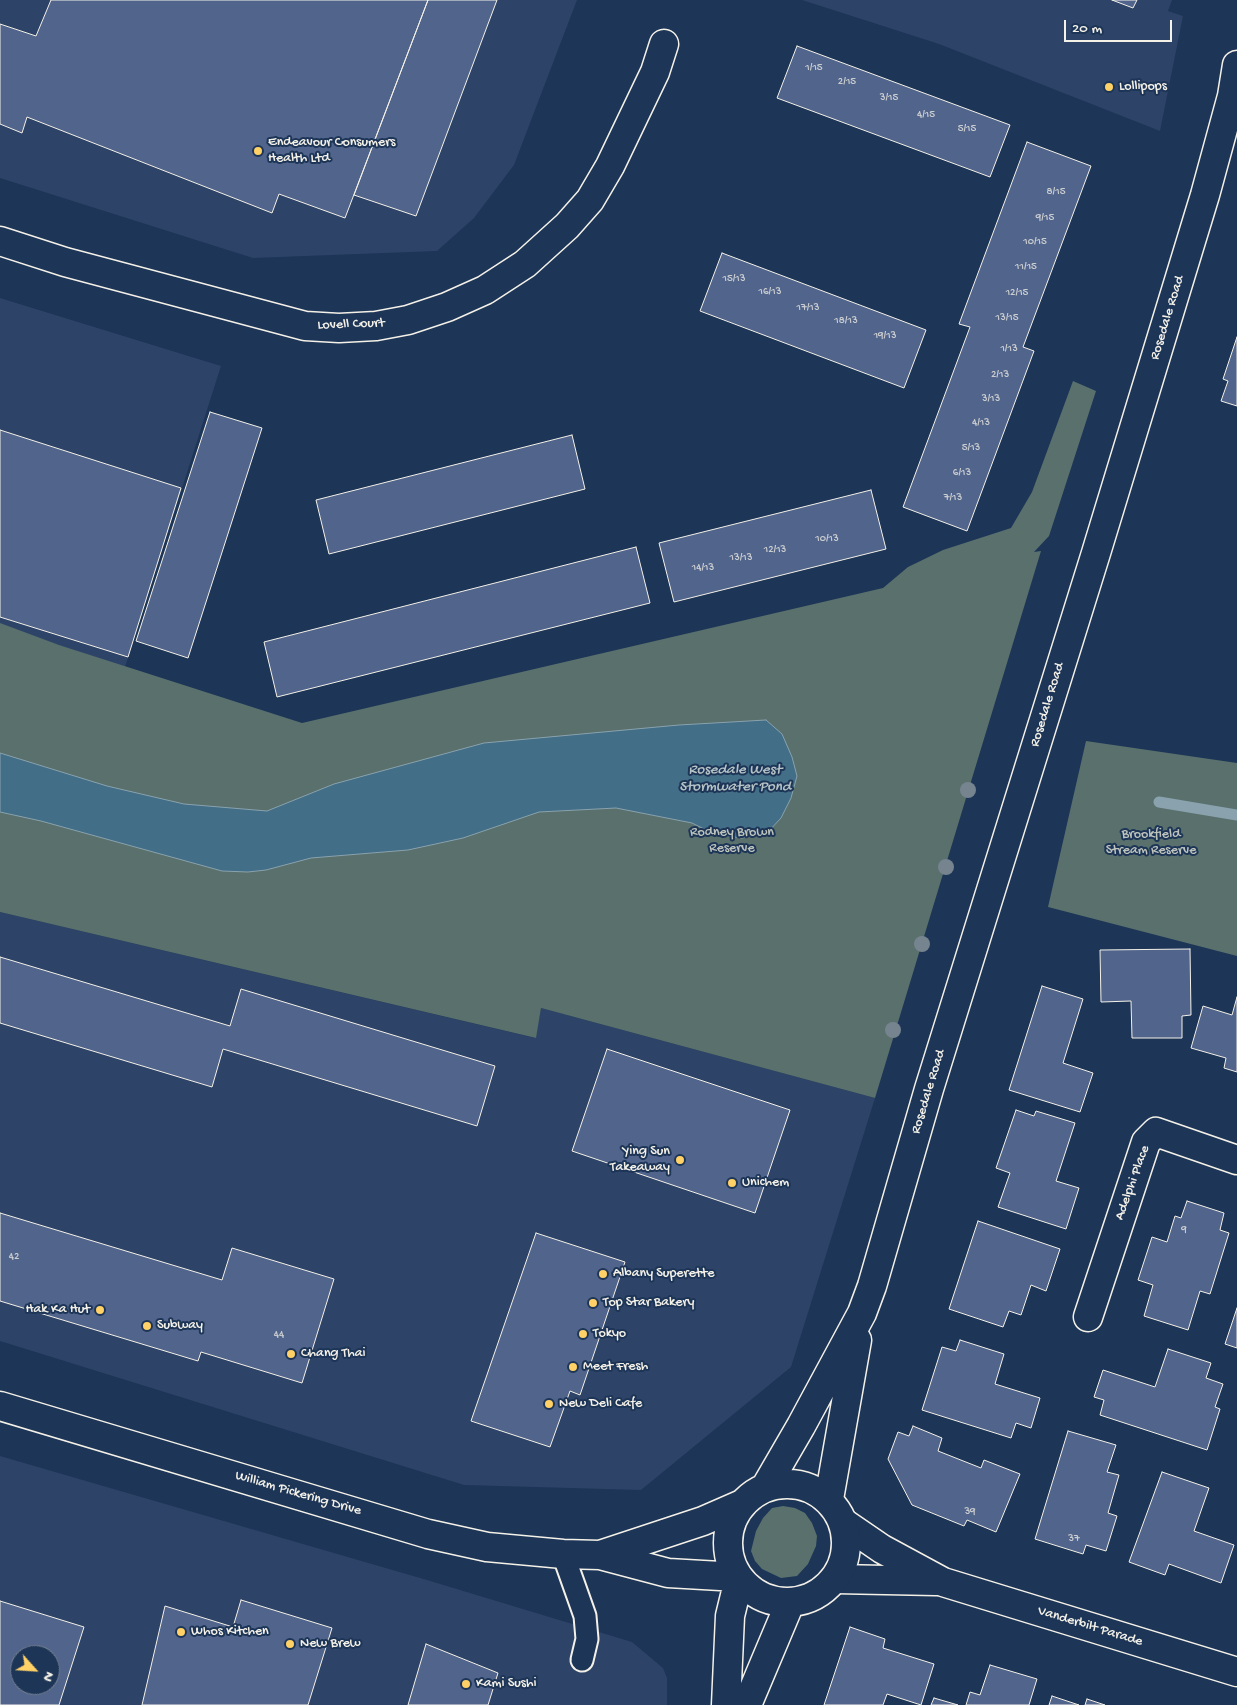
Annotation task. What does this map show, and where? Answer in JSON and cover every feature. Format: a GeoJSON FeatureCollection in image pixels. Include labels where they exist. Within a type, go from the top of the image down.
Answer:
{"type":"FeatureCollection","features":[{"type":"Feature","properties":{"kind":"main road","name":"Lovell Court"},"geometry":{"type":"LineString","coordinates":[[0,241],[65,262],[305,326],[339,328],[376,326],[408,320],[447,307],[485,290],[525,264],[567,226],[590,200],[610,166],[655,72],[664,44]]}},
{"type":"Feature","properties":{"kind":"main road","name":"Rosedale Road"},"geometry":{"type":"LineString","coordinates":[[765,1488],[802,1426],[862,1314],[872,1286],[929,1089],[1203,202],[1234,90],[1237,65]]}},
{"type":"Feature","properties":{"kind":"main road","name":"Adelphi Place"},"geometry":{"type":"LineString","coordinates":[[1088,1317],[1146,1142],[1156,1132],[1237,1160]]}},
{"type":"Feature","properties":{"kind":"main road","name":"Rosedale Road"},"geometry":{"type":"LineString","coordinates":[[828,1499],[862,1314]]}},
{"type":"Feature","properties":{"kind":"main road","name":"William Pickering Drive"},"geometry":{"type":"LineString","coordinates":[[0,1406],[428,1534],[487,1547],[563,1554],[600,1555],[668,1573],[739,1578]]}},
{"type":"Feature","properties":{"kind":"main road"},"geometry":{"type":"LineString","coordinates":[[781,1484],[798,1484],[814,1490],[828,1499],[838,1511],[844,1523],[847,1542],[844,1562],[835,1578],[823,1591],[808,1599],[775,1602],[762,1597],[739,1578],[731,1563],[728,1548],[728,1532],[734,1517],[742,1504],[752,1494],[765,1488],[781,1484]]}},
{"type":"Feature","properties":{"kind":"main road","name":"William Pickering Drive"},"geometry":{"type":"LineString","coordinates":[[600,1555],[704,1521],[742,1504]]}},
{"type":"Feature","properties":{"kind":"main road","name":"Vanderbilt Parade"},"geometry":{"type":"LineString","coordinates":[[844,1523],[882,1549],[943,1582],[1237,1672]]}},
{"type":"Feature","properties":{"kind":"main road"},"geometry":{"type":"LineString","coordinates":[[726,1705],[730,1616],[739,1578]]}},
{"type":"Feature","properties":{"kind":"main road","name":"Vanderbilt Parade"},"geometry":{"type":"LineString","coordinates":[[835,1578],[943,1582]]}},
{"type":"Feature","properties":{"kind":"main road"},"geometry":{"type":"LineString","coordinates":[[746,1705],[790,1602]]}},
{"type":"Feature","properties":{"kind":"lane"},"geometry":{"type":"LineString","coordinates":[[563,1554],[585,1616],[587,1639],[582,1660]]}},
{"type":"Feature","properties":{"kind":"shaded area"},"geometry":{"type":"Polygon","coordinates":[[[0,0],[577,0],[514,165],[474,218],[437,251],[253,258],[0,178],[0,0]]]}},
{"type":"Feature","properties":{"kind":"shaded area","name":"Lollipops"},"geometry":{"type":"Polygon","coordinates":[[[802,0],[1172,0],[1168,11],[1183,16],[1160,131],[939,44],[802,0]]]}},
{"type":"Feature","properties":{"kind":"shaded area"},"geometry":{"type":"Polygon","coordinates":[[[0,298],[221,366],[125,667],[0,626],[0,298]]]}},
{"type":"Feature","properties":{"kind":"shaded area"},"geometry":{"type":"Polygon","coordinates":[[[0,912],[535,1038],[541,1008],[875,1098],[791,1367],[641,1490],[464,1485],[0,1341],[0,912]]]}},
{"type":"Feature","properties":{"kind":"shaded area"},"geometry":{"type":"Polygon","coordinates":[[[0,1456],[427,1580],[632,1642],[663,1668],[667,1678],[667,1705],[0,1705],[0,1456]]]}},
{"type":"Feature","properties":{"kind":"green space","name":"Rodney Brown Reserve"},"geometry":{"type":"Polygon","coordinates":[[[1073,381],[1096,391],[1049,536],[1034,552],[1041,551],[875,1098],[541,1008],[536,1038],[0,912],[0,623],[59,645],[302,723],[883,588],[908,567],[943,550],[1011,528],[1032,492],[1073,381]]]}},
{"type":"Feature","properties":{"kind":"green space","name":"Brookfield Stream Reserve"},"geometry":{"type":"Polygon","coordinates":[[[1086,741],[1237,763],[1237,956],[1048,907],[1086,741]]]}},
{"type":"Feature","properties":{"kind":"green space"},"geometry":{"type":"Polygon","coordinates":[[[783,1506],[795,1508],[805,1513],[812,1523],[817,1536],[816,1546],[808,1564],[797,1576],[781,1578],[762,1569],[755,1561],[751,1551],[756,1531],[763,1518],[772,1508],[783,1506]]]}},
{"type":"Feature","properties":{"kind":"water","name":"Rosedale West Stormwater Pond"},"geometry":{"type":"Polygon","coordinates":[[[766,720],[782,734],[792,757],[797,776],[791,798],[781,818],[767,833],[742,838],[714,834],[692,823],[616,808],[539,812],[463,838],[408,850],[311,858],[266,870],[248,872],[222,871],[41,821],[0,812],[0,753],[107,786],[184,804],[267,811],[334,784],[484,743],[679,725],[766,720]]]}},
{"type":"Feature","properties":{"kind":"building"},"geometry":{"type":"Polygon","coordinates":[[[51,0],[428,0],[345,218],[279,194],[272,213],[27,117],[22,133],[0,124],[0,24],[36,36],[51,0]]]}},
{"type":"Feature","properties":{"kind":"building"},"geometry":{"type":"Polygon","coordinates":[[[428,0],[497,0],[416,216],[354,195],[428,0]]]}},
{"type":"Feature","properties":{"kind":"building"},"geometry":{"type":"Polygon","coordinates":[[[1112,0],[1137,0],[1133,8],[1112,0]]]}},
{"type":"Feature","properties":{"kind":"building"},"geometry":{"type":"Polygon","coordinates":[[[797,46],[1010,125],[990,177],[777,98],[797,46]]]}},
{"type":"Feature","properties":{"kind":"building"},"geometry":{"type":"Polygon","coordinates":[[[1027,142],[1091,166],[1023,347],[1034,351],[967,531],[903,507],[970,327],[959,324],[1027,142]]]}},
{"type":"Feature","properties":{"kind":"building"},"geometry":{"type":"Polygon","coordinates":[[[722,253],[926,330],[904,388],[700,311],[722,253]]]}},
{"type":"Feature","properties":{"kind":"building"},"geometry":{"type":"Polygon","coordinates":[[[1237,337],[1237,406],[1221,401],[1228,381],[1223,379],[1237,337]]]}},
{"type":"Feature","properties":{"kind":"building"},"geometry":{"type":"Polygon","coordinates":[[[210,412],[262,428],[188,658],[136,641],[210,412]]]}},
{"type":"Feature","properties":{"kind":"building"},"geometry":{"type":"Polygon","coordinates":[[[0,430],[181,488],[128,657],[0,617],[0,430]]]}},
{"type":"Feature","properties":{"kind":"building"},"geometry":{"type":"Polygon","coordinates":[[[572,435],[585,489],[329,554],[316,500],[572,435]]]}},
{"type":"Feature","properties":{"kind":"building"},"geometry":{"type":"Polygon","coordinates":[[[871,490],[886,549],[674,602],[659,543],[871,490]]]}},
{"type":"Feature","properties":{"kind":"building"},"geometry":{"type":"Polygon","coordinates":[[[636,547],[650,603],[277,697],[264,642],[636,547]]]}},
{"type":"Feature","properties":{"kind":"building"},"geometry":{"type":"Polygon","coordinates":[[[1190,949],[1191,1015],[1182,1016],[1182,1038],[1132,1038],[1131,1001],[1101,1002],[1100,950],[1190,949]]]}},
{"type":"Feature","properties":{"kind":"building"},"geometry":{"type":"Polygon","coordinates":[[[0,957],[230,1026],[241,989],[495,1066],[477,1126],[223,1049],[212,1087],[0,1023],[0,957]]]}},
{"type":"Feature","properties":{"kind":"building"},"geometry":{"type":"Polygon","coordinates":[[[1042,986],[1083,999],[1063,1063],[1093,1073],[1080,1112],[1009,1090],[1042,986]]]}},
{"type":"Feature","properties":{"kind":"building"},"geometry":{"type":"Polygon","coordinates":[[[1237,997],[1237,1072],[1224,1068],[1226,1058],[1191,1048],[1203,1006],[1232,1015],[1237,997]]]}},
{"type":"Feature","properties":{"kind":"building"},"geometry":{"type":"Polygon","coordinates":[[[607,1049],[790,1110],[755,1213],[572,1151],[607,1049]]]}},
{"type":"Feature","properties":{"kind":"building"},"geometry":{"type":"Polygon","coordinates":[[[1016,1110],[1034,1116],[1036,1111],[1075,1123],[1056,1181],[1079,1188],[1066,1229],[998,1207],[1010,1173],[996,1168],[1016,1110]]]}},
{"type":"Feature","properties":{"kind":"building"},"geometry":{"type":"Polygon","coordinates":[[[1187,1201],[1224,1213],[1220,1230],[1229,1233],[1210,1294],[1200,1291],[1188,1330],[1144,1316],[1153,1285],[1138,1280],[1152,1237],[1167,1242],[1175,1216],[1181,1218],[1187,1201]]]}},
{"type":"Feature","properties":{"kind":"building"},"geometry":{"type":"Polygon","coordinates":[[[0,1213],[222,1280],[232,1248],[334,1279],[302,1383],[201,1352],[198,1361],[0,1301],[0,1213]]]}},
{"type":"Feature","properties":{"kind":"building"},"geometry":{"type":"Polygon","coordinates":[[[978,1221],[1060,1249],[1046,1291],[1031,1285],[1021,1315],[1009,1311],[1003,1327],[949,1309],[978,1221]]]}},
{"type":"Feature","properties":{"kind":"building"},"geometry":{"type":"Polygon","coordinates":[[[536,1233],[625,1262],[580,1395],[570,1391],[550,1447],[471,1421],[536,1233]]]}},
{"type":"Feature","properties":{"kind":"building"},"geometry":{"type":"Polygon","coordinates":[[[1237,1308],[1237,1348],[1225,1344],[1237,1308]]]}},
{"type":"Feature","properties":{"kind":"building"},"geometry":{"type":"Polygon","coordinates":[[[960,1340],[1004,1354],[995,1384],[1040,1398],[1031,1428],[1016,1423],[1011,1438],[922,1410],[942,1347],[956,1351],[960,1340]]]}},
{"type":"Feature","properties":{"kind":"building"},"geometry":{"type":"Polygon","coordinates":[[[1168,1349],[1211,1363],[1206,1378],[1223,1384],[1215,1407],[1220,1409],[1207,1450],[1100,1415],[1104,1400],[1094,1397],[1103,1370],[1155,1387],[1168,1349]]]}},
{"type":"Feature","properties":{"kind":"building"},"geometry":{"type":"Polygon","coordinates":[[[913,1426],[942,1438],[938,1451],[981,1468],[984,1460],[1020,1474],[996,1532],[967,1520],[964,1526],[912,1505],[888,1459],[898,1432],[909,1436],[913,1426]]]}},
{"type":"Feature","properties":{"kind":"building"},"geometry":{"type":"Polygon","coordinates":[[[1068,1431],[1116,1445],[1107,1472],[1119,1475],[1108,1513],[1117,1516],[1106,1551],[1086,1545],[1083,1554],[1035,1539],[1068,1431]]]}},
{"type":"Feature","properties":{"kind":"building"},"geometry":{"type":"Polygon","coordinates":[[[1162,1472],[1209,1488],[1194,1531],[1234,1545],[1221,1583],[1169,1564],[1165,1575],[1129,1562],[1162,1472]]]}},
{"type":"Feature","properties":{"kind":"building"},"geometry":{"type":"Polygon","coordinates":[[[241,1600],[332,1628],[308,1705],[142,1705],[165,1606],[233,1627],[241,1600]]]}},
{"type":"Feature","properties":{"kind":"building"},"geometry":{"type":"Polygon","coordinates":[[[0,1601],[84,1627],[59,1705],[0,1705],[0,1601]]]}},
{"type":"Feature","properties":{"kind":"building"},"geometry":{"type":"Polygon","coordinates":[[[850,1627],[885,1639],[883,1648],[934,1664],[921,1705],[887,1694],[883,1705],[824,1705],[850,1627]]]}},
{"type":"Feature","properties":{"kind":"building"},"geometry":{"type":"Polygon","coordinates":[[[426,1644],[498,1673],[488,1705],[408,1705],[426,1644]]]}},
{"type":"Feature","properties":{"kind":"building"},"geometry":{"type":"Polygon","coordinates":[[[990,1665],[1037,1679],[1029,1705],[966,1705],[970,1692],[980,1695],[990,1665]]]}},
{"type":"Feature","properties":{"kind":"building"},"geometry":{"type":"Polygon","coordinates":[[[1052,1696],[1079,1705],[1049,1705],[1052,1696]]]}},
{"type":"Feature","properties":{"kind":"building"},"geometry":{"type":"Polygon","coordinates":[[[934,1698],[958,1705],[931,1705],[934,1698]]]}},
{"type":"Feature","properties":{"kind":"building"},"geometry":{"type":"Polygon","coordinates":[[[1087,1699],[1105,1705],[1085,1705],[1087,1699]]]}},
{"type":"Feature","properties":{"kind":"waterway"},"geometry":{"type":"LineString","coordinates":[[1159,802],[1237,815]]}},
{"type":"Feature","properties":{"kind":"place","name":"Lollipops"},"geometry":{"type":"Point","coordinates":[1109,87]}},
{"type":"Feature","properties":{"kind":"place","name":"Endeavour Consumers Health Ltd"},"geometry":{"type":"Point","coordinates":[258,151]}},
{"type":"Feature","properties":{"kind":"place","name":"Ying Sun Takeaway"},"geometry":{"type":"Point","coordinates":[680,1160]}},
{"type":"Feature","properties":{"kind":"place","name":"Unichem"},"geometry":{"type":"Point","coordinates":[732,1183]}},
{"type":"Feature","properties":{"kind":"place","name":"Albany Superette"},"geometry":{"type":"Point","coordinates":[603,1274]}},
{"type":"Feature","properties":{"kind":"place","name":"Top Star Bakery"},"geometry":{"type":"Point","coordinates":[593,1303]}},
{"type":"Feature","properties":{"kind":"place","name":"Hak Ka Hut"},"geometry":{"type":"Point","coordinates":[100,1310]}},
{"type":"Feature","properties":{"kind":"place","name":"Subway"},"geometry":{"type":"Point","coordinates":[147,1326]}},
{"type":"Feature","properties":{"kind":"place","name":"Tokyo"},"geometry":{"type":"Point","coordinates":[583,1334]}},
{"type":"Feature","properties":{"kind":"place","name":"Chang Thai"},"geometry":{"type":"Point","coordinates":[291,1354]}},
{"type":"Feature","properties":{"kind":"place","name":"Meet Fresh"},"geometry":{"type":"Point","coordinates":[573,1367]}},
{"type":"Feature","properties":{"kind":"place","name":"New Deli Cafe"},"geometry":{"type":"Point","coordinates":[549,1404]}},
{"type":"Feature","properties":{"kind":"place","name":"Whos Kitchen"},"geometry":{"type":"Point","coordinates":[181,1632]}},
{"type":"Feature","properties":{"kind":"place","name":"New Brew"},"geometry":{"type":"Point","coordinates":[290,1644]}},
{"type":"Feature","properties":{"kind":"place","name":"Kami Sushi"},"geometry":{"type":"Point","coordinates":[466,1684]}}]}
